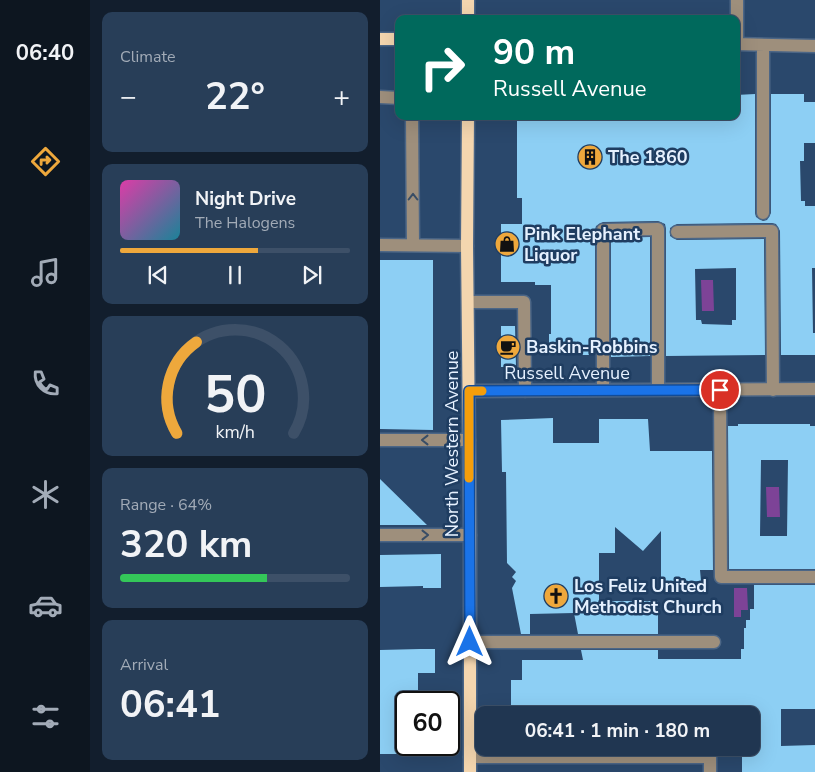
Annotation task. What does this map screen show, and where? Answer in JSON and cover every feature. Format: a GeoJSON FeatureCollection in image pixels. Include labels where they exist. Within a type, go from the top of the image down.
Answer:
{"type":"FeatureCollection","features":[{"type":"Feature","properties":{"kind":"main road"},"geometry":{"type":"LineString","coordinates":[[468,0],[468,15]]}},
{"type":"Feature","properties":{"kind":"main road"},"geometry":{"type":"LineString","coordinates":[[380,39],[395,39]]}},
{"type":"Feature","properties":{"kind":"main road","name":"North Western Avenue"},"geometry":{"type":"LineString","coordinates":[[468,120],[470,772]]}},
{"type":"Feature","properties":{"kind":"street"},"geometry":{"type":"LineString","coordinates":[[737,0],[737,15]]}},
{"type":"Feature","properties":{"kind":"street"},"geometry":{"type":"LineString","coordinates":[[740,44],[815,46]]}},
{"type":"Feature","properties":{"kind":"street"},"geometry":{"type":"LineString","coordinates":[[763,45],[763,213]]}},
{"type":"Feature","properties":{"kind":"street"},"geometry":{"type":"LineString","coordinates":[[380,97],[395,97]]}},
{"type":"Feature","properties":{"kind":"street"},"geometry":{"type":"LineString","coordinates":[[412,120],[413,246]]}},
{"type":"Feature","properties":{"kind":"street"},"geometry":{"type":"LineString","coordinates":[[603,390],[603,230],[658,230],[658,390]]}},
{"type":"Feature","properties":{"kind":"street"},"geometry":{"type":"LineString","coordinates":[[677,232],[772,231],[774,390]]}},
{"type":"Feature","properties":{"kind":"street"},"geometry":{"type":"LineString","coordinates":[[380,246],[467,246]]}},
{"type":"Feature","properties":{"kind":"street"},"geometry":{"type":"LineString","coordinates":[[468,302],[524,302],[525,391]]}},
{"type":"Feature","properties":{"kind":"street","name":"Russell Avenue"},"geometry":{"type":"LineString","coordinates":[[469,391],[815,389]]}},
{"type":"Feature","properties":{"kind":"street"},"geometry":{"type":"LineString","coordinates":[[720,390],[721,577],[815,577]]}},
{"type":"Feature","properties":{"kind":"street"},"geometry":{"type":"LineString","coordinates":[[380,440],[469,440]]}},
{"type":"Feature","properties":{"kind":"street"},"geometry":{"type":"LineString","coordinates":[[380,535],[470,535]]}},
{"type":"Feature","properties":{"kind":"street"},"geometry":{"type":"LineString","coordinates":[[470,642],[714,642]]}},
{"type":"Feature","properties":{"kind":"street"},"geometry":{"type":"LineString","coordinates":[[470,756],[710,756],[710,772]]}},
{"type":"Feature","properties":{"kind":"shaded area"},"geometry":{"type":"Polygon","coordinates":[[[701,280],[713,280],[714,311],[702,311],[701,280]]]}},
{"type":"Feature","properties":{"kind":"shaded area"},"geometry":{"type":"Polygon","coordinates":[[[766,487],[779,487],[780,517],[767,517],[766,487]]]}},
{"type":"Feature","properties":{"kind":"shaded area"},"geometry":{"type":"Polygon","coordinates":[[[734,588],[747,588],[748,610],[741,610],[741,617],[734,617],[734,588]]]}},
{"type":"Feature","properties":{"kind":"building"},"geometry":{"type":"Polygon","coordinates":[[[755,94],[755,213],[756,217],[763,221],[767,220],[771,213],[771,94],[804,94],[804,102],[815,102],[815,143],[804,143],[804,161],[800,161],[801,201],[805,201],[805,206],[815,206],[815,268],[812,268],[815,355],[781,355],[780,231],[776,224],[772,223],[677,224],[670,228],[670,236],[677,240],[764,239],[765,355],[666,356],[666,229],[665,224],[658,221],[603,222],[596,226],[595,355],[549,355],[551,285],[535,285],[535,282],[501,282],[501,224],[522,224],[522,198],[517,198],[517,120],[740,120],[740,95],[755,94]],[[736,268],[695,269],[696,320],[701,320],[702,324],[732,325],[732,320],[736,320],[736,268]]]}},
{"type":"Feature","properties":{"kind":"building"},"geometry":{"type":"Polygon","coordinates":[[[650,237],[650,356],[611,357],[611,238],[650,237]]]}},
{"type":"Feature","properties":{"kind":"building"},"geometry":{"type":"Polygon","coordinates":[[[380,260],[433,260],[433,430],[380,429],[380,260]]]}},
{"type":"Feature","properties":{"kind":"building","name":"Baskin-Robbins"},"geometry":{"type":"Polygon","coordinates":[[[501,326],[515,326],[516,367],[501,367],[501,326]]]}},
{"type":"Feature","properties":{"kind":"building"},"geometry":{"type":"Polygon","coordinates":[[[553,418],[553,443],[599,443],[599,419],[648,419],[650,451],[712,451],[713,570],[700,570],[701,581],[661,582],[661,531],[643,551],[615,527],[615,553],[599,553],[599,601],[658,601],[658,634],[578,634],[574,613],[530,614],[530,634],[521,634],[512,588],[516,581],[512,577],[516,572],[507,563],[506,472],[502,472],[501,420],[553,418]]]}},
{"type":"Feature","properties":{"kind":"building"},"geometry":{"type":"Polygon","coordinates":[[[738,424],[810,424],[810,426],[815,426],[815,569],[729,569],[728,426],[738,426],[738,424]],[[761,460],[760,536],[787,536],[788,460],[761,460]]]}},
{"type":"Feature","properties":{"kind":"building"},"geometry":{"type":"Polygon","coordinates":[[[380,479],[427,525],[380,525],[380,479]]]}},
{"type":"Feature","properties":{"kind":"building"},"geometry":{"type":"Polygon","coordinates":[[[441,554],[441,588],[423,588],[423,586],[380,587],[380,555],[441,554]]]}},
{"type":"Feature","properties":{"kind":"building"},"geometry":{"type":"Polygon","coordinates":[[[754,585],[815,585],[815,709],[781,709],[781,746],[815,745],[815,772],[742,772],[742,756],[760,756],[760,706],[511,706],[511,680],[522,680],[522,660],[583,660],[581,650],[658,650],[658,659],[741,659],[741,649],[744,649],[746,620],[750,620],[750,609],[754,609],[754,585]]]}},
{"type":"Feature","properties":{"kind":"building"},"geometry":{"type":"Polygon","coordinates":[[[435,649],[435,673],[418,673],[418,691],[395,691],[395,754],[380,754],[380,650],[435,649]]]}},
{"type":"Feature","properties":{"kind":"slow traffic"},"geometry":{"type":"LineString","coordinates":[[469,478],[469,391],[482,391]]}},
{"type":"Feature","properties":{"kind":"place","name":"The 1860"},"geometry":{"type":"Point","coordinates":[590,157]}},
{"type":"Feature","properties":{"kind":"place","name":"Pink Elephant Liquor"},"geometry":{"type":"Point","coordinates":[507,244]}},
{"type":"Feature","properties":{"kind":"place","name":"Baskin-Robbins"},"geometry":{"type":"Point","coordinates":[508,347]}},
{"type":"Feature","properties":{"kind":"place","name":"Los Feliz United Methodist Church"},"geometry":{"type":"Point","coordinates":[556,596]}},
{"type":"Feature","properties":{"kind":"route"},"geometry":{"type":"LineString","coordinates":[[470,642],[469,391],[720,390]]}}]}
